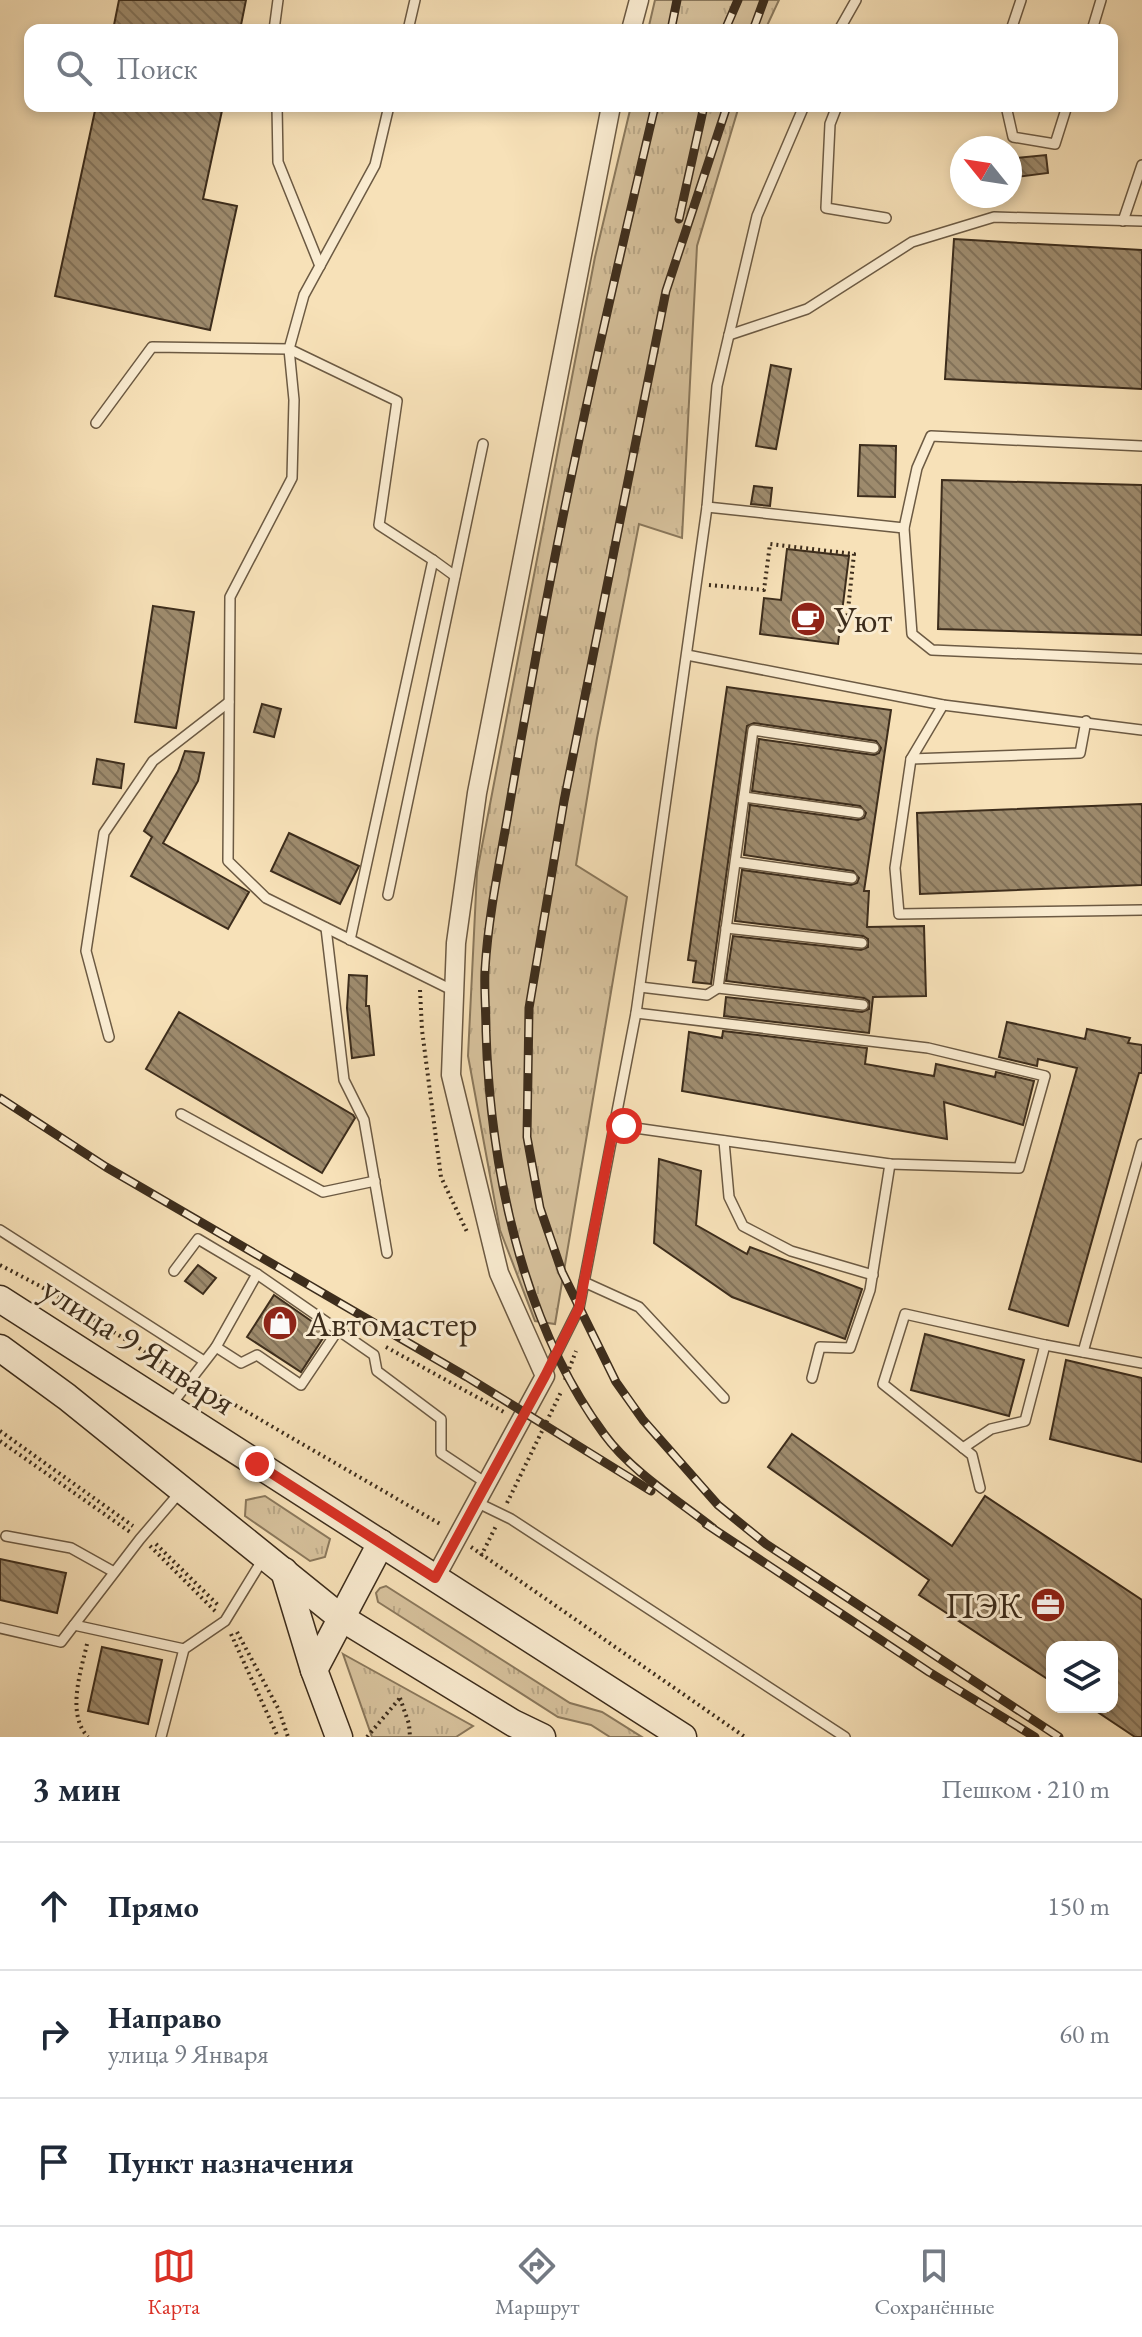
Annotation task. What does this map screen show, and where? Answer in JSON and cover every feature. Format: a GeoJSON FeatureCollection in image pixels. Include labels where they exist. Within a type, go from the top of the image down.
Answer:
{"type":"FeatureCollection","features":[{"type":"Feature","properties":{"kind":"main road","name":"улица 9 Января"},"geometry":{"type":"LineString","coordinates":[[0,1299],[683,1737]]}},
{"type":"Feature","properties":{"kind":"main road"},"geometry":{"type":"LineString","coordinates":[[0,1348],[67,1397],[340,1617],[513,1723],[542,1737]]}},
{"type":"Feature","properties":{"kind":"main road"},"geometry":{"type":"LineString","coordinates":[[314,1670],[381,1543]]}},
{"type":"Feature","properties":{"kind":"main road"},"geometry":{"type":"LineString","coordinates":[[275,1564],[339,1737]]}},
{"type":"Feature","properties":{"kind":"street"},"geometry":{"type":"LineString","coordinates":[[633,24],[639,0]]}},
{"type":"Feature","properties":{"kind":"street"},"geometry":{"type":"LineString","coordinates":[[435,1578],[545,1376],[499,1273],[451,1075],[456,943],[477,793],[610,112]]}},
{"type":"Feature","properties":{"kind":"lane"},"geometry":{"type":"LineString","coordinates":[[275,24],[278,0]]}},
{"type":"Feature","properties":{"kind":"lane"},"geometry":{"type":"LineString","coordinates":[[409,24],[415,0]]}},
{"type":"Feature","properties":{"kind":"lane"},"geometry":{"type":"LineString","coordinates":[[842,24],[856,0]]}},
{"type":"Feature","properties":{"kind":"lane"},"geometry":{"type":"LineString","coordinates":[[1013,24],[1021,0]]}},
{"type":"Feature","properties":{"kind":"lane"},"geometry":{"type":"LineString","coordinates":[[1094,24],[1101,0]]}},
{"type":"Feature","properties":{"kind":"lane"},"geometry":{"type":"LineString","coordinates":[[277,112],[278,162],[320,266]]}},
{"type":"Feature","properties":{"kind":"lane"},"geometry":{"type":"LineString","coordinates":[[388,112],[375,165],[304,295],[289,349],[294,400],[292,478],[230,597],[228,861],[266,898],[454,991]]}},
{"type":"Feature","properties":{"kind":"lane"},"geometry":{"type":"LineString","coordinates":[[545,1376],[579,1308],[636,1013],[707,507],[717,386],[757,216],[801,112]]}},
{"type":"Feature","properties":{"kind":"lane"},"geometry":{"type":"LineString","coordinates":[[835,112],[830,124],[826,208],[886,218]]}},
{"type":"Feature","properties":{"kind":"lane"},"geometry":{"type":"LineString","coordinates":[[1007,112],[1013,137],[1055,144],[1065,112]]}},
{"type":"Feature","properties":{"kind":"lane"},"geometry":{"type":"LineString","coordinates":[[1123,221],[1142,165]]}},
{"type":"Feature","properties":{"kind":"lane"},"geometry":{"type":"LineString","coordinates":[[729,335],[807,309],[912,242],[994,217],[1142,221]]}},
{"type":"Feature","properties":{"kind":"lane"},"geometry":{"type":"LineString","coordinates":[[96,423],[152,347],[289,349],[397,401],[379,525],[455,576]]}},
{"type":"Feature","properties":{"kind":"lane"},"geometry":{"type":"LineString","coordinates":[[1142,446],[931,436],[917,468],[904,528],[912,634],[932,650],[1142,659]]}},
{"type":"Feature","properties":{"kind":"lane"},"geometry":{"type":"LineString","coordinates":[[388,895],[483,444]]}},
{"type":"Feature","properties":{"kind":"lane"},"geometry":{"type":"LineString","coordinates":[[707,507],[904,528]]}},
{"type":"Feature","properties":{"kind":"lane"},"geometry":{"type":"LineString","coordinates":[[350,940],[433,560]]}},
{"type":"Feature","properties":{"kind":"lane"},"geometry":{"type":"LineString","coordinates":[[687,655],[943,705],[1142,730]]}},
{"type":"Feature","properties":{"kind":"lane"},"geometry":{"type":"LineString","coordinates":[[109,1037],[86,951],[104,833],[153,761],[229,702]]}},
{"type":"Feature","properties":{"kind":"lane"},"geometry":{"type":"LineString","coordinates":[[943,705],[911,759],[895,868],[899,914],[1142,910]]}},
{"type":"Feature","properties":{"kind":"lane"},"geometry":{"type":"LineString","coordinates":[[911,759],[1080,753],[1086,721]]}},
{"type":"Feature","properties":{"kind":"lane"},"geometry":{"type":"LineString","coordinates":[[718,988],[753,730],[874,748]]}},
{"type":"Feature","properties":{"kind":"lane"},"geometry":{"type":"LineString","coordinates":[[744,797],[859,813]]}},
{"type":"Feature","properties":{"kind":"lane"},"geometry":{"type":"LineString","coordinates":[[736,862],[852,878]]}},
{"type":"Feature","properties":{"kind":"lane"},"geometry":{"type":"LineString","coordinates":[[326,928],[344,1080],[364,1120],[387,1253]]}},
{"type":"Feature","properties":{"kind":"lane"},"geometry":{"type":"LineString","coordinates":[[726,928],[862,943]]}},
{"type":"Feature","properties":{"kind":"lane"},"geometry":{"type":"LineString","coordinates":[[640,987],[707,995],[718,988],[863,1005]]}},
{"type":"Feature","properties":{"kind":"lane"},"geometry":{"type":"LineString","coordinates":[[614,1125],[890,1164],[1019,1168],[1045,1076],[928,1048],[636,1013]]}},
{"type":"Feature","properties":{"kind":"lane"},"geometry":{"type":"LineString","coordinates":[[181,1114],[323,1192],[375,1181]]}},
{"type":"Feature","properties":{"kind":"lane"},"geometry":{"type":"LineString","coordinates":[[724,1141],[729,1197],[743,1226],[791,1251],[873,1275]]}},
{"type":"Feature","properties":{"kind":"lane"},"geometry":{"type":"LineString","coordinates":[[1083,1352],[1142,1144]]}},
{"type":"Feature","properties":{"kind":"lane"},"geometry":{"type":"LineString","coordinates":[[812,1378],[820,1347],[850,1348],[870,1290],[890,1164]]}},
{"type":"Feature","properties":{"kind":"lane"},"geometry":{"type":"LineString","coordinates":[[0,1230],[204,1361]]}},
{"type":"Feature","properties":{"kind":"lane"},"geometry":{"type":"LineString","coordinates":[[174,1271],[198,1239],[257,1274],[374,1355],[377,1371],[441,1419],[441,1453],[486,1483]]}},
{"type":"Feature","properties":{"kind":"lane"},"geometry":{"type":"LineString","coordinates":[[169,1407],[216,1347],[257,1274]]}},
{"type":"Feature","properties":{"kind":"lane"},"geometry":{"type":"LineString","coordinates":[[584,1282],[639,1307],[724,1398]]}},
{"type":"Feature","properties":{"kind":"lane"},"geometry":{"type":"LineString","coordinates":[[980,1488],[972,1455],[883,1384],[905,1314],[1142,1363]]}},
{"type":"Feature","properties":{"kind":"lane"},"geometry":{"type":"LineString","coordinates":[[216,1347],[241,1363],[257,1355],[301,1385],[338,1330]]}},
{"type":"Feature","properties":{"kind":"lane"},"geometry":{"type":"LineString","coordinates":[[963,1448],[991,1429],[1025,1421],[1045,1345]]}},
{"type":"Feature","properties":{"kind":"lane"},"geometry":{"type":"LineString","coordinates":[[0,1628],[61,1642],[181,1491]]}},
{"type":"Feature","properties":{"kind":"lane"},"geometry":{"type":"LineString","coordinates":[[476,1502],[511,1519],[845,1737]]}},
{"type":"Feature","properties":{"kind":"lane"},"geometry":{"type":"LineString","coordinates":[[6,1536],[71,1548],[114,1572]]}},
{"type":"Feature","properties":{"kind":"lane"},"geometry":{"type":"LineString","coordinates":[[161,1737],[184,1649],[226,1618],[275,1564]]}},
{"type":"Feature","properties":{"kind":"lane"},"geometry":{"type":"LineString","coordinates":[[74,1625],[184,1649]]}},
{"type":"Feature","properties":{"kind":"path"},"geometry":{"type":"LineString","coordinates":[[740,588],[764,590],[770,544],[854,554],[847,619],[841,618]]}},
{"type":"Feature","properties":{"kind":"path"},"geometry":{"type":"LineString","coordinates":[[0,1265],[457,1534],[481,1556],[745,1737]]}},
{"type":"Feature","properties":{"kind":"path"},"geometry":{"type":"LineString","coordinates":[[366,1350],[378,1343],[520,1421]]}},
{"type":"Feature","properties":{"kind":"path"},"geometry":{"type":"LineString","coordinates":[[0,1431],[142,1537],[226,1618],[279,1710],[288,1737]]}},
{"type":"Feature","properties":{"kind":"path"},"geometry":{"type":"LineString","coordinates":[[0,1441],[142,1537]]}},
{"type":"Feature","properties":{"kind":"path"},"geometry":{"type":"LineString","coordinates":[[226,1618],[278,1737]]}},
{"type":"Feature","properties":{"kind":"path"},"geometry":{"type":"LineString","coordinates":[[88,1737],[80,1729],[76,1696],[90,1628]]}},
{"type":"Feature","properties":{"kind":"path"},"geometry":{"type":"LineString","coordinates":[[368,1737],[400,1698],[410,1737]]}},
{"type":"Feature","properties":{"kind":"green space"},"geometry":{"type":"Polygon","coordinates":[[[655,0],[779,0],[768,24],[649,24],[655,0]]]}},
{"type":"Feature","properties":{"kind":"green space"},"geometry":{"type":"Polygon","coordinates":[[[630,112],[737,112],[697,246],[682,538],[639,524],[597,738],[576,865],[627,897],[555,1324],[535,1321],[500,1230],[468,1056],[477,872],[595,257],[630,112]]]}},
{"type":"Feature","properties":{"kind":"green space"},"geometry":{"type":"Polygon","coordinates":[[[265,1496],[330,1539],[325,1557],[310,1561],[245,1516],[246,1500],[265,1496]]]}},
{"type":"Feature","properties":{"kind":"green space"},"geometry":{"type":"Polygon","coordinates":[[[386,1586],[570,1703],[602,1712],[642,1737],[610,1737],[591,1725],[558,1717],[378,1602],[376,1593],[386,1586]]]}},
{"type":"Feature","properties":{"kind":"green space"},"geometry":{"type":"Polygon","coordinates":[[[343,1654],[473,1726],[456,1737],[372,1737],[343,1654]]]}},
{"type":"Feature","properties":{"kind":"building"},"geometry":{"type":"Polygon","coordinates":[[[119,0],[246,0],[241,24],[114,24],[119,0]]]}},
{"type":"Feature","properties":{"kind":"building"},"geometry":{"type":"Polygon","coordinates":[[[95,112],[222,112],[203,199],[237,206],[210,330],[55,296],[95,112]]]}},
{"type":"Feature","properties":{"kind":"building"},"geometry":{"type":"Polygon","coordinates":[[[1046,155],[1048,173],[1022,176],[1022,157],[1046,155]]]}},
{"type":"Feature","properties":{"kind":"building"},"geometry":{"type":"Polygon","coordinates":[[[954,239],[1142,250],[1142,389],[945,379],[954,239]]]}},
{"type":"Feature","properties":{"kind":"building"},"geometry":{"type":"Polygon","coordinates":[[[771,365],[791,369],[776,449],[756,446],[771,365]]]}},
{"type":"Feature","properties":{"kind":"building"},"geometry":{"type":"Polygon","coordinates":[[[860,445],[896,446],[895,497],[858,496],[860,445]]]}},
{"type":"Feature","properties":{"kind":"building"},"geometry":{"type":"Polygon","coordinates":[[[942,480],[1142,485],[1142,635],[938,629],[942,480]]]}},
{"type":"Feature","properties":{"kind":"building"},"geometry":{"type":"Polygon","coordinates":[[[754,486],[772,488],[770,506],[751,504],[754,486]]]}},
{"type":"Feature","properties":{"kind":"building"},"geometry":{"type":"Polygon","coordinates":[[[787,549],[849,556],[838,644],[760,634],[764,598],[781,600],[787,549]]]}},
{"type":"Feature","properties":{"kind":"building"},"geometry":{"type":"Polygon","coordinates":[[[153,606],[194,612],[176,728],[135,722],[153,606]]]}},
{"type":"Feature","properties":{"kind":"building"},"geometry":{"type":"Polygon","coordinates":[[[727,687],[891,710],[864,891],[869,891],[867,927],[924,926],[926,996],[873,997],[869,1033],[724,1016],[726,997],[862,1012],[869,1009],[869,1001],[864,998],[726,981],[733,936],[861,950],[868,947],[868,939],[863,936],[735,921],[742,870],[851,885],[857,883],[859,878],[853,871],[744,855],[750,805],[858,820],[864,818],[866,813],[860,806],[752,791],[759,739],[874,755],[881,748],[876,741],[754,723],[747,726],[711,984],[693,982],[696,961],[688,960],[727,687]]]}},
{"type":"Feature","properties":{"kind":"building"},"geometry":{"type":"Polygon","coordinates":[[[262,704],[281,709],[274,737],[254,732],[262,704]]]}},
{"type":"Feature","properties":{"kind":"building"},"geometry":{"type":"Polygon","coordinates":[[[185,751],[204,753],[198,781],[163,843],[249,892],[228,929],[131,876],[152,837],[144,831],[178,771],[185,751]]]}},
{"type":"Feature","properties":{"kind":"building"},"geometry":{"type":"Polygon","coordinates":[[[97,759],[124,764],[121,788],[93,784],[97,759]]]}},
{"type":"Feature","properties":{"kind":"building"},"geometry":{"type":"Polygon","coordinates":[[[1142,804],[1142,885],[920,894],[917,813],[1142,804]]]}},
{"type":"Feature","properties":{"kind":"building"},"geometry":{"type":"Polygon","coordinates":[[[289,833],[359,866],[340,904],[271,871],[289,833]]]}},
{"type":"Feature","properties":{"kind":"building"},"geometry":{"type":"Polygon","coordinates":[[[349,975],[367,976],[366,1006],[369,1006],[374,1055],[352,1058],[347,1008],[349,975]]]}},
{"type":"Feature","properties":{"kind":"building"},"geometry":{"type":"Polygon","coordinates":[[[179,1012],[353,1115],[355,1118],[322,1173],[146,1069],[179,1012]]]}},
{"type":"Feature","properties":{"kind":"building"},"geometry":{"type":"Polygon","coordinates":[[[1007,1022],[1085,1039],[1087,1029],[1130,1038],[1128,1043],[1142,1045],[1142,1073],[1139,1073],[1068,1326],[1009,1309],[1077,1068],[1038,1059],[1037,1066],[999,1057],[1007,1022]]]}},
{"type":"Feature","properties":{"kind":"building"},"geometry":{"type":"Polygon","coordinates":[[[723,1031],[867,1048],[865,1064],[934,1076],[936,1064],[995,1077],[996,1072],[1034,1081],[1023,1125],[944,1102],[947,1139],[682,1091],[689,1032],[722,1038],[723,1031]]]}},
{"type":"Feature","properties":{"kind":"building"},"geometry":{"type":"Polygon","coordinates":[[[659,1159],[701,1171],[696,1225],[747,1254],[750,1247],[862,1289],[845,1339],[732,1297],[654,1243],[659,1159]]]}},
{"type":"Feature","properties":{"kind":"building"},"geometry":{"type":"Polygon","coordinates":[[[198,1265],[216,1278],[203,1294],[185,1281],[198,1265]]]}},
{"type":"Feature","properties":{"kind":"building"},"geometry":{"type":"Polygon","coordinates":[[[274,1295],[327,1332],[301,1372],[247,1337],[274,1295]]]}},
{"type":"Feature","properties":{"kind":"building"},"geometry":{"type":"Polygon","coordinates":[[[925,1334],[1024,1360],[1009,1416],[911,1390],[925,1334]]]}},
{"type":"Feature","properties":{"kind":"building"},"geometry":{"type":"Polygon","coordinates":[[[1066,1360],[1142,1378],[1142,1462],[1050,1439],[1066,1360]]]}},
{"type":"Feature","properties":{"kind":"building"},"geometry":{"type":"Polygon","coordinates":[[[792,1434],[952,1546],[985,1496],[1142,1600],[1142,1737],[1135,1737],[1099,1713],[1118,1713],[1118,1641],[1046,1641],[1046,1678],[919,1595],[929,1580],[768,1467],[792,1434]]]}},
{"type":"Feature","properties":{"kind":"building"},"geometry":{"type":"Polygon","coordinates":[[[0,1559],[66,1573],[57,1613],[0,1600],[0,1559]]]}},
{"type":"Feature","properties":{"kind":"building"},"geometry":{"type":"Polygon","coordinates":[[[102,1647],[162,1660],[148,1724],[88,1711],[102,1647]]]}},
{"type":"Feature","properties":{"kind":"railway"},"geometry":{"type":"LineString","coordinates":[[672,24],[677,0]]}},
{"type":"Feature","properties":{"kind":"railway"},"geometry":{"type":"LineString","coordinates":[[728,24],[738,0]]}},
{"type":"Feature","properties":{"kind":"railway"},"geometry":{"type":"LineString","coordinates":[[755,24],[764,0]]}},
{"type":"Feature","properties":{"kind":"railway"},"geometry":{"type":"LineString","coordinates":[[654,112],[579,439],[531,685],[488,932],[486,1031],[489,1083],[503,1189],[532,1293],[552,1343],[576,1390],[615,1447],[655,1484],[713,1528]]}},
{"type":"Feature","properties":{"kind":"railway"},"geometry":{"type":"LineString","coordinates":[[679,219],[703,112]]}},
{"type":"Feature","properties":{"kind":"railway"},"geometry":{"type":"LineString","coordinates":[[725,112],[666,291],[564,801],[529,1008],[527,1137],[540,1208],[562,1272],[616,1382],[643,1420],[718,1505],[766,1544],[1059,1737]]}},
{"type":"Feature","properties":{"kind":"railway"},"geometry":{"type":"LineString","coordinates":[[0,1098],[106,1167],[467,1377],[651,1491]]}},
{"type":"Feature","properties":{"kind":"railway"},"geometry":{"type":"LineString","coordinates":[[706,1524],[929,1672],[1035,1737]]}},
{"type":"Feature","properties":{"kind":"place","name":"Уют"},"geometry":{"type":"Point","coordinates":[808,619]}},
{"type":"Feature","properties":{"kind":"place","name":"Автомастер"},"geometry":{"type":"Point","coordinates":[280,1323]}},
{"type":"Feature","properties":{"kind":"place","name":"ПЭК"},"geometry":{"type":"Point","coordinates":[1048,1605]}},
{"type":"Feature","properties":{"kind":"route"},"geometry":{"type":"LineString","coordinates":[[257,1464],[435,1578],[579,1308],[614,1125],[624,1126]]}}]}
